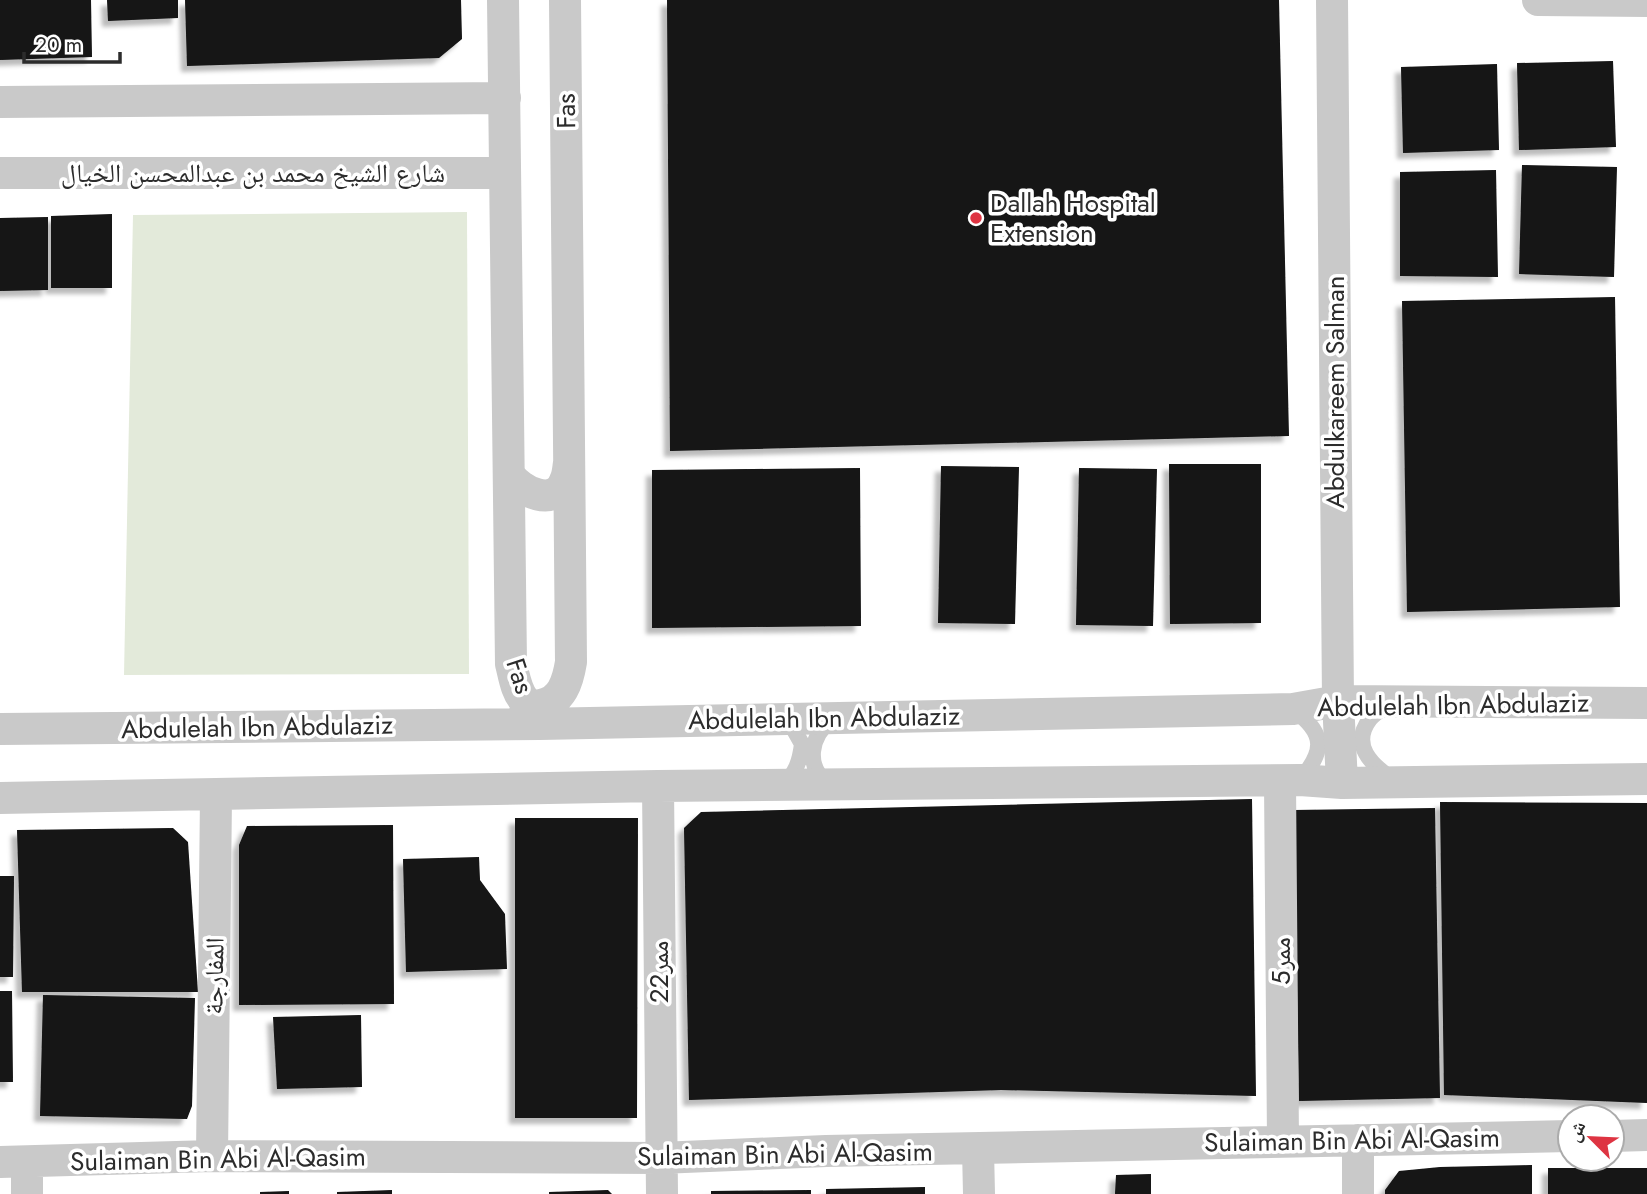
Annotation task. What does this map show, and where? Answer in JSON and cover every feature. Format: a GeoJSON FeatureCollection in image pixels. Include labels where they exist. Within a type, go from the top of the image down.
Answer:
{"type":"FeatureCollection","features":[{"type":"Feature","properties":{"kind":"street","name":"Fas"},"geometry":{"type":"LineString","coordinates":[[503,0],[511,664],[521,696],[533,706],[550,703],[559,695],[568,679],[571,662],[565,0]]}},
{"type":"Feature","properties":{"kind":"street","name":"Abdulkareem Salman"},"geometry":{"type":"LineString","coordinates":[[1332,0],[1338,701],[1342,783]]}},
{"type":"Feature","properties":{"kind":"street"},"geometry":{"type":"LineString","coordinates":[[1538,0],[1647,1]]}},
{"type":"Feature","properties":{"kind":"street"},"geometry":{"type":"LineString","coordinates":[[445,172],[464,169],[480,157],[487,138],[483,119],[470,104],[452,98]]}},
{"type":"Feature","properties":{"kind":"street"},"geometry":{"type":"LineString","coordinates":[[0,102],[505,98]]}},
{"type":"Feature","properties":{"kind":"street","name":"شارع الشيخ محمد بن عبدالمحسن الخيال"},"geometry":{"type":"LineString","coordinates":[[0,173],[505,173]]}},
{"type":"Feature","properties":{"kind":"street"},"geometry":{"type":"LineString","coordinates":[[509,474],[521,489],[544,495],[556,492],[565,482],[569,463]]}},
{"type":"Feature","properties":{"kind":"street","name":"Abdulelah Ibn Abdulaziz"},"geometry":{"type":"LineString","coordinates":[[0,729],[513,724],[1293,709],[1338,701],[1647,703]]}},
{"type":"Feature","properties":{"kind":"street"},"geometry":{"type":"LineString","coordinates":[[0,798],[658,786],[1647,779]]}},
{"type":"Feature","properties":{"kind":"street","name":"ممر5"},"geometry":{"type":"LineString","coordinates":[[1283,1141],[1290,781]]}},
{"type":"Feature","properties":{"kind":"street","name":"ممر22"},"geometry":{"type":"LineString","coordinates":[[658,786],[662,1194]]}},
{"type":"Feature","properties":{"kind":"street","name":"المفارجة"},"geometry":{"type":"LineString","coordinates":[[212,1156],[216,796]]}},
{"type":"Feature","properties":{"kind":"street"},"geometry":{"type":"LineString","coordinates":[[1626,1136],[1647,1135]]}},
{"type":"Feature","properties":{"kind":"street","name":"Sulaiman Bin Abi Al-Qasim"},"geometry":{"type":"LineString","coordinates":[[13,1162],[212,1156],[660,1158],[825,1151],[1556,1136]]}},
{"type":"Feature","properties":{"kind":"street"},"geometry":{"type":"LineString","coordinates":[[1358,1140],[1358,1194]]}},
{"type":"Feature","properties":{"kind":"street"},"geometry":{"type":"LineString","coordinates":[[978,1149],[979,1194]]}},
{"type":"Feature","properties":{"kind":"street"},"geometry":{"type":"LineString","coordinates":[[13,1162],[27,1194]]}},
{"type":"Feature","properties":{"kind":"lane"},"geometry":{"type":"LineString","coordinates":[[1392,701],[1369,720],[1362,738],[1364,751],[1373,765],[1396,782]]}},
{"type":"Feature","properties":{"kind":"lane"},"geometry":{"type":"LineString","coordinates":[[1290,781],[1312,766],[1320,747],[1318,734],[1308,720],[1293,709]]}},
{"type":"Feature","properties":{"kind":"lane"},"geometry":{"type":"LineString","coordinates":[[830,785],[818,776],[813,762],[816,739],[823,727],[833,718]]}},
{"type":"Feature","properties":{"kind":"lane"},"geometry":{"type":"LineString","coordinates":[[780,786],[790,779],[795,771],[802,744],[788,719]]}},
{"type":"Feature","properties":{"kind":"green space"},"geometry":{"type":"Polygon","coordinates":[[[467,212],[469,674],[124,675],[133,215],[467,212]]]}},
{"type":"Feature","properties":{"kind":"building"},"geometry":{"type":"Polygon","coordinates":[[[0,0],[91,0],[92,57],[0,60],[0,0]]]}},
{"type":"Feature","properties":{"kind":"building"},"geometry":{"type":"Polygon","coordinates":[[[107,0],[178,0],[178,18],[108,21],[107,0]]]}},
{"type":"Feature","properties":{"kind":"building"},"geometry":{"type":"Polygon","coordinates":[[[185,0],[461,0],[462,39],[439,58],[187,66],[185,0]]]}},
{"type":"Feature","properties":{"kind":"building","name":"Dallah Hospital Extension"},"geometry":{"type":"Polygon","coordinates":[[[667,0],[1279,0],[1289,436],[670,451],[667,0]]]}},
{"type":"Feature","properties":{"kind":"building"},"geometry":{"type":"Polygon","coordinates":[[[1613,61],[1616,147],[1519,150],[1517,63],[1613,61]]]}},
{"type":"Feature","properties":{"kind":"building"},"geometry":{"type":"Polygon","coordinates":[[[1497,64],[1499,150],[1403,153],[1401,67],[1497,64]]]}},
{"type":"Feature","properties":{"kind":"building"},"geometry":{"type":"Polygon","coordinates":[[[1522,165],[1617,167],[1614,277],[1519,274],[1522,165]]]}},
{"type":"Feature","properties":{"kind":"building"},"geometry":{"type":"Polygon","coordinates":[[[1496,170],[1498,277],[1400,276],[1400,172],[1496,170]]]}},
{"type":"Feature","properties":{"kind":"building"},"geometry":{"type":"Polygon","coordinates":[[[112,214],[112,288],[51,288],[51,216],[112,214]]]}},
{"type":"Feature","properties":{"kind":"building"},"geometry":{"type":"Polygon","coordinates":[[[48,217],[48,290],[0,291],[0,218],[48,217]]]}},
{"type":"Feature","properties":{"kind":"building"},"geometry":{"type":"Polygon","coordinates":[[[1615,297],[1620,607],[1407,612],[1402,301],[1615,297]]]}},
{"type":"Feature","properties":{"kind":"building"},"geometry":{"type":"Polygon","coordinates":[[[1169,464],[1261,464],[1261,623],[1170,624],[1169,464]]]}},
{"type":"Feature","properties":{"kind":"building"},"geometry":{"type":"Polygon","coordinates":[[[941,466],[1019,467],[1015,624],[938,623],[941,466]]]}},
{"type":"Feature","properties":{"kind":"building"},"geometry":{"type":"Polygon","coordinates":[[[860,468],[861,626],[652,628],[652,470],[860,468]]]}},
{"type":"Feature","properties":{"kind":"building"},"geometry":{"type":"Polygon","coordinates":[[[1079,468],[1157,469],[1153,626],[1076,625],[1079,468]]]}},
{"type":"Feature","properties":{"kind":"building"},"geometry":{"type":"Polygon","coordinates":[[[1252,799],[1256,1096],[1001,1090],[689,1100],[684,828],[701,812],[1252,799]]]}},
{"type":"Feature","properties":{"kind":"building"},"geometry":{"type":"Polygon","coordinates":[[[1440,802],[1647,803],[1647,1103],[1444,1095],[1440,802]]]}},
{"type":"Feature","properties":{"kind":"building"},"geometry":{"type":"Polygon","coordinates":[[[1435,808],[1440,1098],[1299,1101],[1294,810],[1435,808]]]}},
{"type":"Feature","properties":{"kind":"building"},"geometry":{"type":"Polygon","coordinates":[[[515,818],[638,818],[637,1118],[515,1118],[515,818]]]}},
{"type":"Feature","properties":{"kind":"building"},"geometry":{"type":"Polygon","coordinates":[[[393,825],[394,1004],[239,1005],[239,845],[247,826],[393,825]]]}},
{"type":"Feature","properties":{"kind":"building"},"geometry":{"type":"Polygon","coordinates":[[[173,828],[188,842],[198,992],[22,992],[17,830],[173,828]]]}},
{"type":"Feature","properties":{"kind":"building"},"geometry":{"type":"Polygon","coordinates":[[[479,857],[480,880],[505,914],[507,969],[406,972],[403,859],[479,857]]]}},
{"type":"Feature","properties":{"kind":"building"},"geometry":{"type":"Polygon","coordinates":[[[0,876],[14,876],[13,977],[0,977],[0,876]]]}},
{"type":"Feature","properties":{"kind":"building"},"geometry":{"type":"Polygon","coordinates":[[[0,991],[12,991],[13,1082],[0,1082],[0,991]]]}},
{"type":"Feature","properties":{"kind":"building"},"geometry":{"type":"Polygon","coordinates":[[[43,995],[195,998],[192,1106],[187,1119],[40,1116],[43,995]]]}},
{"type":"Feature","properties":{"kind":"building"},"geometry":{"type":"Polygon","coordinates":[[[361,1015],[362,1087],[277,1089],[273,1017],[361,1015]]]}},
{"type":"Feature","properties":{"kind":"building"},"geometry":{"type":"Polygon","coordinates":[[[1532,1165],[1532,1194],[1385,1194],[1399,1171],[1440,1167],[1532,1165]]]}},
{"type":"Feature","properties":{"kind":"building"},"geometry":{"type":"Polygon","coordinates":[[[1548,1168],[1556,1168],[1556,1173],[1626,1173],[1626,1168],[1647,1168],[1647,1194],[1548,1194],[1548,1168]]]}},
{"type":"Feature","properties":{"kind":"building"},"geometry":{"type":"Polygon","coordinates":[[[1151,1174],[1151,1194],[1115,1194],[1116,1175],[1151,1174]]]}},
{"type":"Feature","properties":{"kind":"building"},"geometry":{"type":"Polygon","coordinates":[[[925,1187],[925,1194],[826,1194],[826,1189],[925,1187]]]}},
{"type":"Feature","properties":{"kind":"building"},"geometry":{"type":"Polygon","coordinates":[[[392,1190],[392,1194],[337,1194],[337,1192],[392,1190]]]}},
{"type":"Feature","properties":{"kind":"building"},"geometry":{"type":"Polygon","coordinates":[[[608,1190],[612,1194],[549,1194],[549,1192],[608,1190]]]}},
{"type":"Feature","properties":{"kind":"building"},"geometry":{"type":"Polygon","coordinates":[[[811,1190],[811,1194],[711,1194],[711,1191],[811,1190]]]}},
{"type":"Feature","properties":{"kind":"building"},"geometry":{"type":"Polygon","coordinates":[[[289,1191],[289,1194],[260,1194],[260,1192],[289,1191]]]}},
{"type":"Feature","properties":{"kind":"place","name":"Dallah Hospital Extension"},"geometry":{"type":"Point","coordinates":[976,218]}}]}
